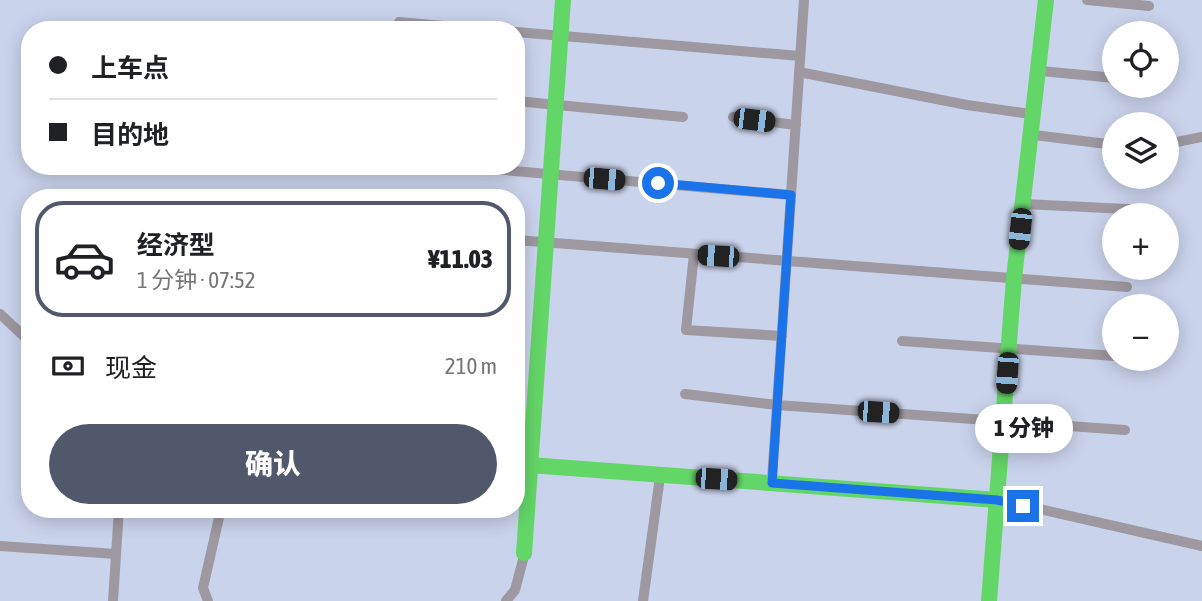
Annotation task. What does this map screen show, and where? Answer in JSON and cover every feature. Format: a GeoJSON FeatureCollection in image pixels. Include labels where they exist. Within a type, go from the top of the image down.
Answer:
{"type":"FeatureCollection","features":[{"type":"Feature","properties":{"kind":"street"},"geometry":{"type":"LineString","coordinates":[[525,445],[546,242],[564,0]]}},
{"type":"Feature","properties":{"kind":"street"},"geometry":{"type":"LineString","coordinates":[[989,601],[1014,278],[1046,0]]}},
{"type":"Feature","properties":{"kind":"street"},"geometry":{"type":"LineString","coordinates":[[525,464],[997,500]]}},
{"type":"Feature","properties":{"kind":"street"},"geometry":{"type":"LineString","coordinates":[[524,518],[524,553]]}},
{"type":"Feature","properties":{"kind":"lane"},"geometry":{"type":"LineString","coordinates":[[772,483],[804,0]]}},
{"type":"Feature","properties":{"kind":"lane"},"geometry":{"type":"LineString","coordinates":[[1087,0],[1149,6]]}},
{"type":"Feature","properties":{"kind":"lane"},"geometry":{"type":"LineString","coordinates":[[525,33],[800,56]]}},
{"type":"Feature","properties":{"kind":"lane"},"geometry":{"type":"LineString","coordinates":[[1038,71],[1102,77]]}},
{"type":"Feature","properties":{"kind":"lane"},"geometry":{"type":"LineString","coordinates":[[799,72],[967,105],[1033,114]]}},
{"type":"Feature","properties":{"kind":"lane"},"geometry":{"type":"LineString","coordinates":[[525,102],[683,117]]}},
{"type":"Feature","properties":{"kind":"lane"},"geometry":{"type":"LineString","coordinates":[[733,117],[796,125]]}},
{"type":"Feature","properties":{"kind":"lane"},"geometry":{"type":"LineString","coordinates":[[1031,135],[1102,143]]}},
{"type":"Feature","properties":{"kind":"lane"},"geometry":{"type":"LineString","coordinates":[[1179,142],[1202,137]]}},
{"type":"Feature","properties":{"kind":"lane"},"geometry":{"type":"LineString","coordinates":[[525,172],[791,195]]}},
{"type":"Feature","properties":{"kind":"lane"},"geometry":{"type":"LineString","coordinates":[[1023,204],[1102,208]]}},
{"type":"Feature","properties":{"kind":"lane"},"geometry":{"type":"LineString","coordinates":[[525,241],[1127,287]]}},
{"type":"Feature","properties":{"kind":"lane"},"geometry":{"type":"LineString","coordinates":[[694,254],[686,330],[782,335]]}},
{"type":"Feature","properties":{"kind":"lane"},"geometry":{"type":"LineString","coordinates":[[0,314],[21,334]]}},
{"type":"Feature","properties":{"kind":"lane"},"geometry":{"type":"LineString","coordinates":[[902,341],[1102,355]]}},
{"type":"Feature","properties":{"kind":"lane"},"geometry":{"type":"LineString","coordinates":[[685,394],[778,405],[1125,430]]}},
{"type":"Feature","properties":{"kind":"lane"},"geometry":{"type":"LineString","coordinates":[[643,601],[661,475]]}},
{"type":"Feature","properties":{"kind":"lane"},"geometry":{"type":"LineString","coordinates":[[997,500],[1202,546]]}},
{"type":"Feature","properties":{"kind":"lane"},"geometry":{"type":"LineString","coordinates":[[113,601],[118,518]]}},
{"type":"Feature","properties":{"kind":"lane"},"geometry":{"type":"LineString","coordinates":[[208,601],[203,588],[220,518]]}},
{"type":"Feature","properties":{"kind":"lane"},"geometry":{"type":"LineString","coordinates":[[0,546],[116,555]]}},
{"type":"Feature","properties":{"kind":"lane"},"geometry":{"type":"LineString","coordinates":[[506,601],[515,590],[524,553]]}},
{"type":"Feature","properties":{"kind":"traffic: fast"},"geometry":{"type":"LineString","coordinates":[[524,553],[563,0]]}},
{"type":"Feature","properties":{"kind":"traffic: fast"},"geometry":{"type":"LineString","coordinates":[[989,601],[1014,278],[1046,0]]}},
{"type":"Feature","properties":{"kind":"traffic: fast"},"geometry":{"type":"LineString","coordinates":[[525,465],[997,500]]}},
{"type":"Feature","properties":{"kind":"route"},"geometry":{"type":"LineString","coordinates":[[658,183],[791,195],[772,483],[997,500],[1023,506]]}}]}
